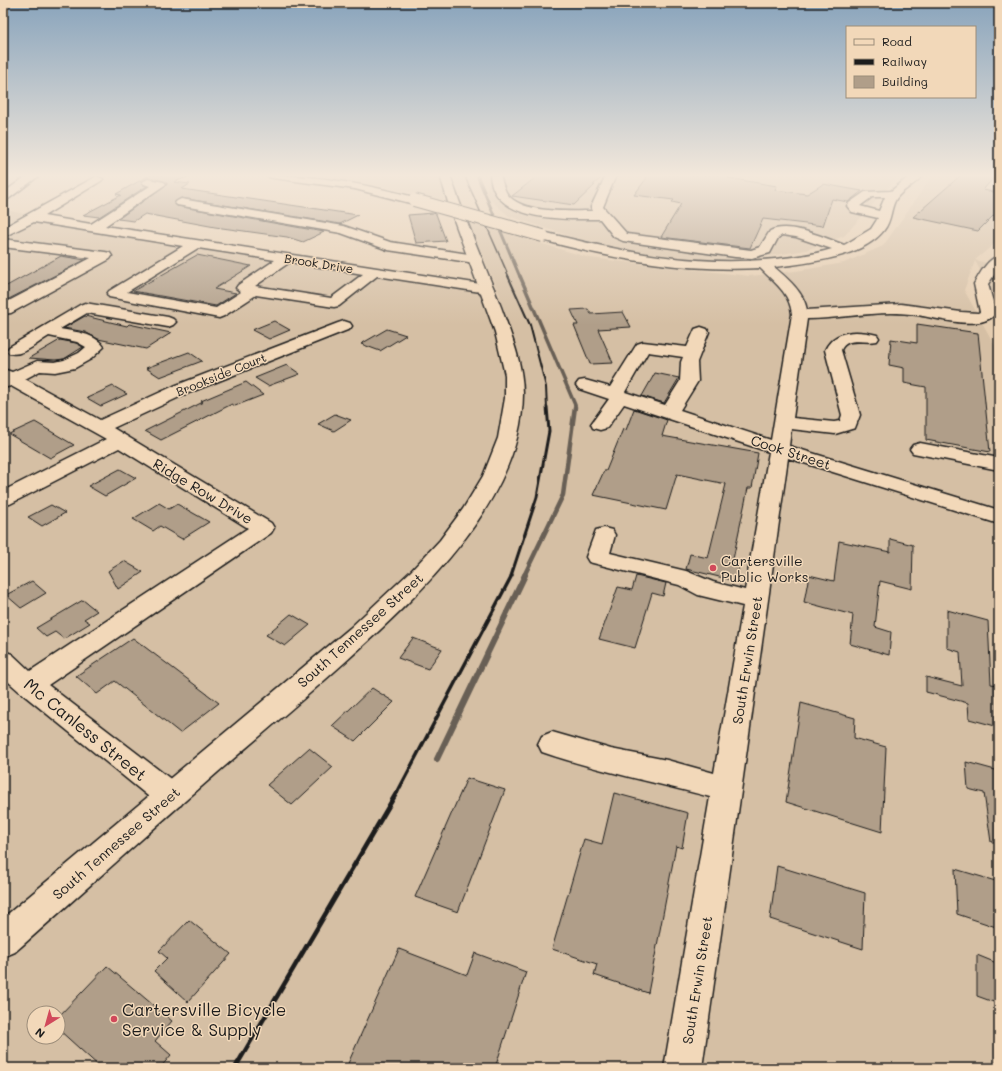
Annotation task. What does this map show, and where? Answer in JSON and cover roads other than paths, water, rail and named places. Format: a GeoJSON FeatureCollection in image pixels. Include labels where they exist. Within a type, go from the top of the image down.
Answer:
{"type":"FeatureCollection","features":[{"type":"Feature","properties":{"kind":"street"},"geometry":{"type":"LineString","coordinates":[[3,233],[19,225]]}},
{"type":"Feature","properties":{"kind":"street","name":"Brook Drive"},"geometry":{"type":"LineString","coordinates":[[75,225],[487,289]]}},
{"type":"Feature","properties":{"kind":"street"},"geometry":{"type":"LineString","coordinates":[[93,228],[98,225]]}},
{"type":"Feature","properties":{"kind":"street"},"geometry":{"type":"LineString","coordinates":[[314,225],[344,230],[388,246],[475,259]]}},
{"type":"Feature","properties":{"kind":"street","name":"South Tennessee Street"},"geometry":{"type":"LineString","coordinates":[[3,940],[324,665],[401,596],[446,546],[477,503],[504,447],[514,397],[514,374],[511,359],[487,289],[462,225]]}},
{"type":"Feature","properties":{"kind":"street"},"geometry":{"type":"LineString","coordinates":[[504,225],[597,251],[638,259],[725,266],[802,260],[844,250],[870,236],[882,225]]}},
{"type":"Feature","properties":{"kind":"street"},"geometry":{"type":"LineString","coordinates":[[612,225],[619,234],[629,238],[735,253],[752,254],[765,250],[772,235],[775,232],[782,231],[799,234],[844,250]]}},
{"type":"Feature","properties":{"kind":"street"},"geometry":{"type":"LineString","coordinates":[[3,243],[105,256],[6,310],[3,309]]}},
{"type":"Feature","properties":{"kind":"street"},"geometry":{"type":"LineString","coordinates":[[195,244],[114,294],[220,313],[253,290]]}},
{"type":"Feature","properties":{"kind":"street"},"geometry":{"type":"LineString","coordinates":[[286,258],[243,288],[334,303],[374,272]]}},
{"type":"Feature","properties":{"kind":"street"},"geometry":{"type":"LineString","coordinates":[[782,282],[782,276],[787,268],[802,260]]}},
{"type":"Feature","properties":{"kind":"street"},"geometry":{"type":"LineString","coordinates":[[763,264],[782,282],[797,301],[800,314],[821,315],[890,308],[911,309],[972,318],[983,317],[988,313],[981,284],[989,271],[999,260]]}},
{"type":"Feature","properties":{"kind":"street"},"geometry":{"type":"LineString","coordinates":[[725,266],[782,282]]}},
{"type":"Feature","properties":{"kind":"street"},"geometry":{"type":"LineString","coordinates":[[15,350],[85,308],[168,322]]}},
{"type":"Feature","properties":{"kind":"street","name":"South Erwin Street"},"geometry":{"type":"LineString","coordinates":[[683,1068],[800,314]]}},
{"type":"Feature","properties":{"kind":"street","name":"Brookside Court"},"geometry":{"type":"LineString","coordinates":[[99,427],[186,387],[344,326]]}},
{"type":"Feature","properties":{"kind":"street"},"geometry":{"type":"LineString","coordinates":[[6,379],[37,366],[69,364],[84,356],[96,347],[82,338],[46,331]]}},
{"type":"Feature","properties":{"kind":"street"},"geometry":{"type":"LineString","coordinates":[[669,413],[689,381],[690,362],[701,332]]}},
{"type":"Feature","properties":{"kind":"street"},"geometry":{"type":"LineString","coordinates":[[784,423],[836,428],[848,424],[852,415],[833,350],[835,343],[842,338],[854,336],[872,338]]}},
{"type":"Feature","properties":{"kind":"street"},"geometry":{"type":"LineString","coordinates":[[600,424],[643,347],[693,353]]}},
{"type":"Feature","properties":{"kind":"street","name":"Ridge Row Drive"},"geometry":{"type":"LineString","coordinates":[[6,379],[99,427],[263,528],[29,685]]}},
{"type":"Feature","properties":{"kind":"street","name":"Cook Street"},"geometry":{"type":"LineString","coordinates":[[585,385],[780,449],[999,517]]}},
{"type":"Feature","properties":{"kind":"street"},"geometry":{"type":"LineString","coordinates":[[3,499],[119,440]]}},
{"type":"Feature","properties":{"kind":"street"},"geometry":{"type":"LineString","coordinates":[[920,449],[999,464]]}},
{"type":"Feature","properties":{"kind":"street"},"geometry":{"type":"LineString","coordinates":[[604,535],[597,557],[686,579],[706,589],[756,601]]}},
{"type":"Feature","properties":{"kind":"street","name":"Mc Canless Street"},"geometry":{"type":"LineString","coordinates":[[3,661],[29,685],[170,796]]}},
{"type":"Feature","properties":{"kind":"street"},"geometry":{"type":"LineString","coordinates":[[552,744],[611,761],[667,773],[727,789]]}},
{"type":"Feature","properties":{"kind":"waterway"},"geometry":{"type":"LineString","coordinates":[[498,225],[520,277]]}},
{"type":"Feature","properties":{"kind":"waterway"},"geometry":{"type":"LineString","coordinates":[[520,276],[575,407]]}},
{"type":"Feature","properties":{"kind":"waterway"},"geometry":{"type":"LineString","coordinates":[[524,576],[563,495],[575,407]]}},
{"type":"Feature","properties":{"kind":"waterway"},"geometry":{"type":"LineString","coordinates":[[437,759],[525,575]]}},
{"type":"Feature","properties":{"kind":"railway"},"geometry":{"type":"LineString","coordinates":[[486,225],[509,277]]}},
{"type":"Feature","properties":{"kind":"railway"},"geometry":{"type":"LineString","coordinates":[[508,276],[530,325],[546,387],[547,408]]}},
{"type":"Feature","properties":{"kind":"railway"},"geometry":{"type":"LineString","coordinates":[[511,576],[537,497],[549,431],[547,407]]}},
{"type":"Feature","properties":{"kind":"railway"},"geometry":{"type":"LineString","coordinates":[[397,793],[512,575]]}},
{"type":"Feature","properties":{"kind":"railway"},"geometry":{"type":"LineString","coordinates":[[235,1068],[397,792]]}},
{"type":"Feature","properties":{"kind":"place","name":"Cartersville Public Works"},"geometry":{"type":"Point","coordinates":[713,568]}},
{"type":"Feature","properties":{"kind":"place","name":"Cartersville Bicycle Service & Supply"},"geometry":{"type":"Point","coordinates":[114,1019]}}]}
